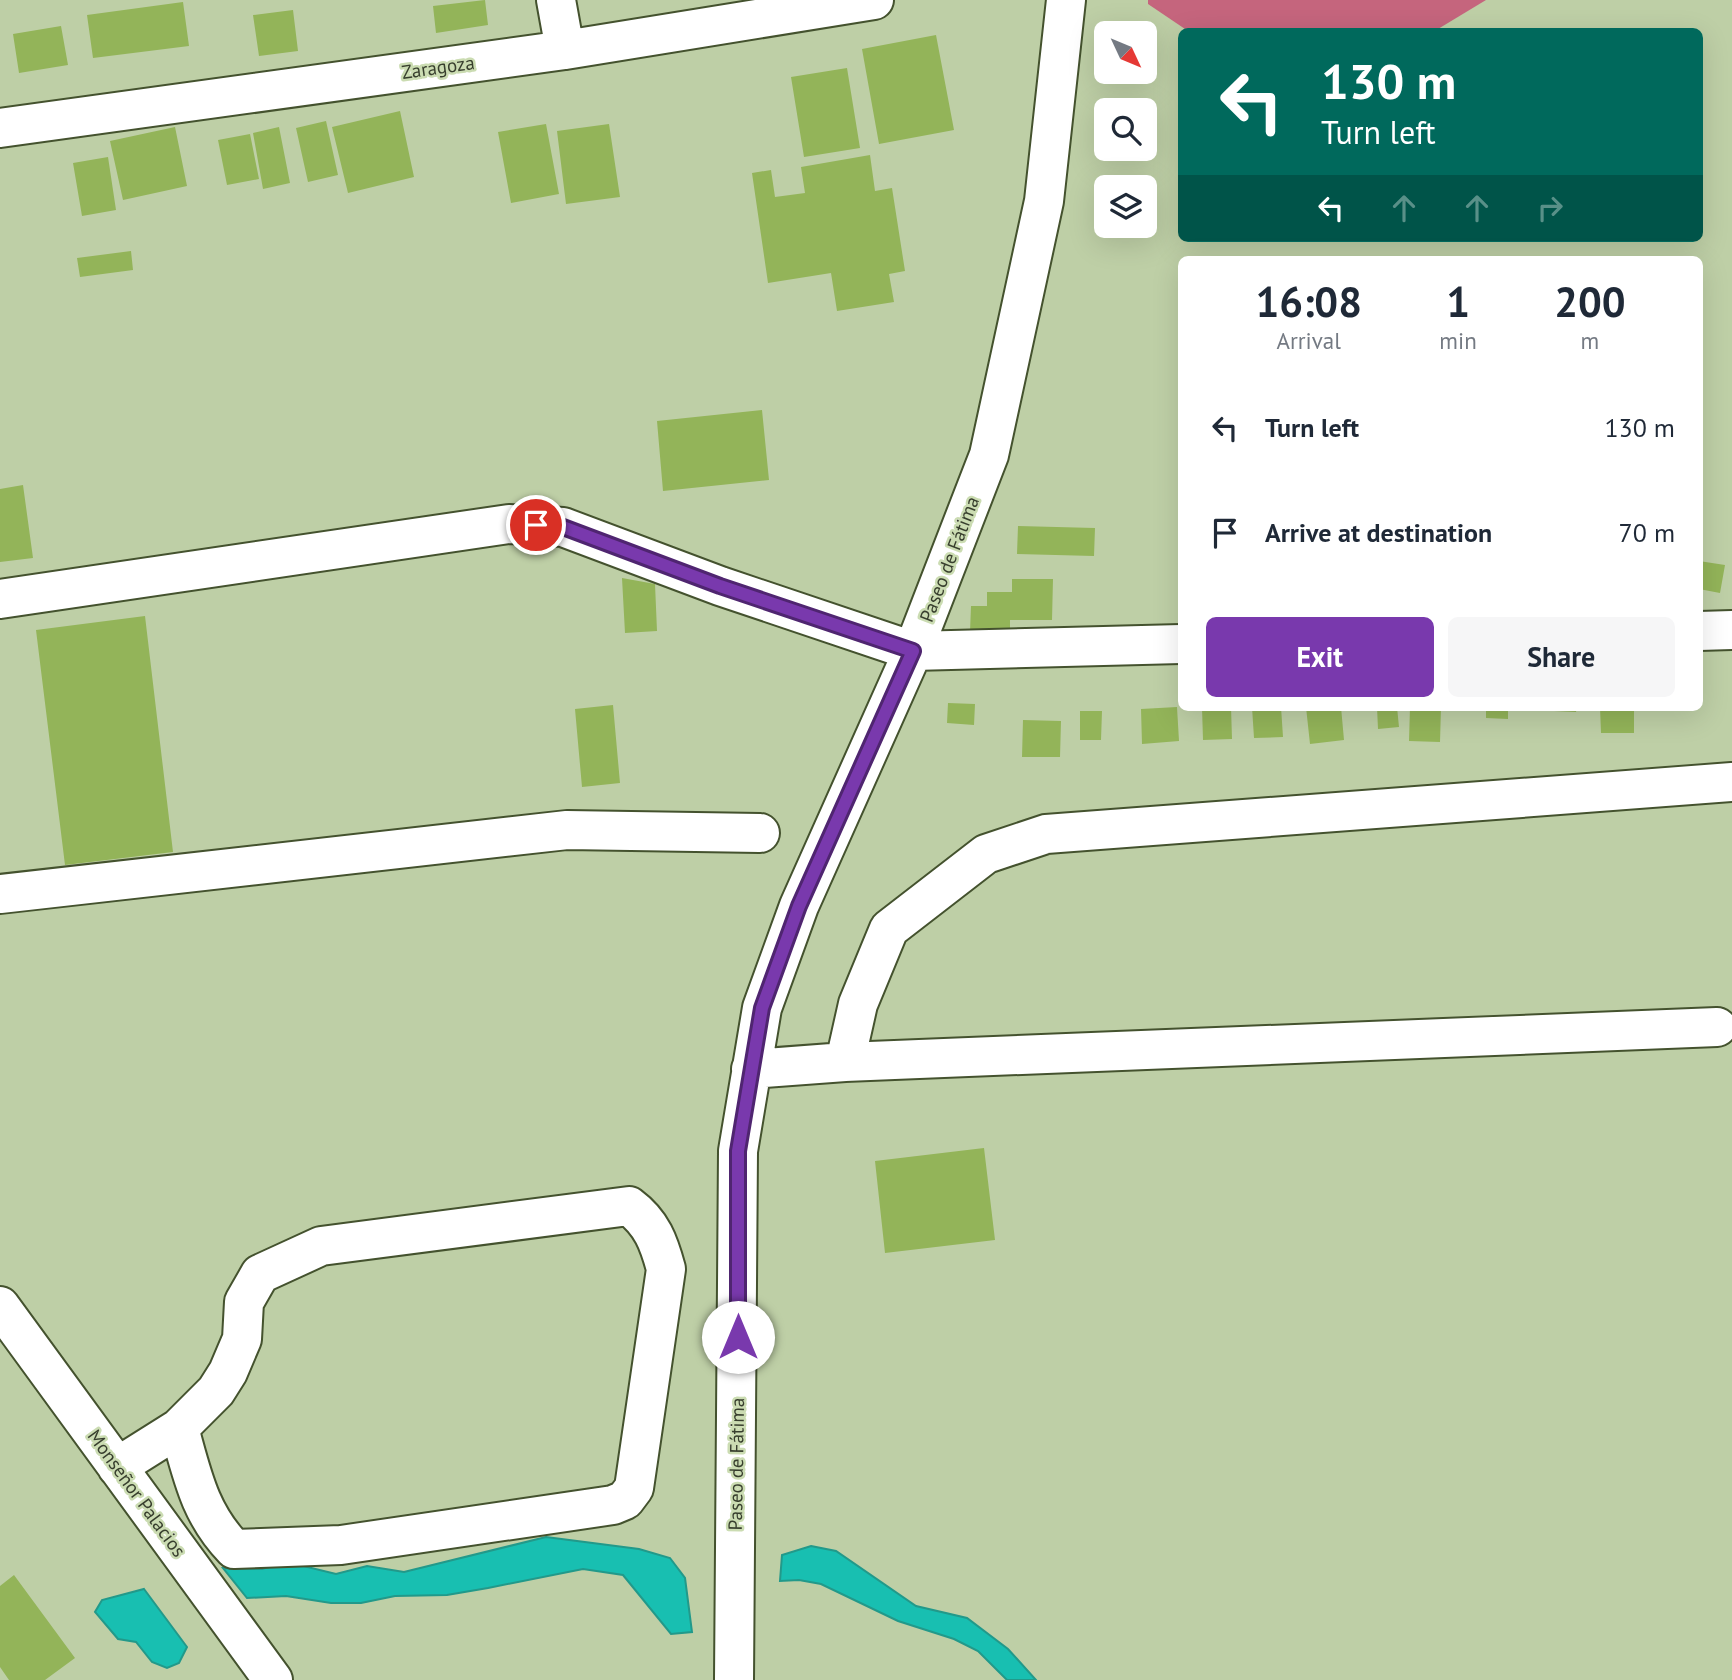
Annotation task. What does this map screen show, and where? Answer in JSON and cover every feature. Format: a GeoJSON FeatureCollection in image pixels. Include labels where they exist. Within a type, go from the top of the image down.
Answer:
{"type":"FeatureCollection","features":[{"type":"Feature","properties":{"kind":"street"},"geometry":{"type":"LineString","coordinates":[[556,0],[565,50]]}},
{"type":"Feature","properties":{"kind":"street","name":"Zaragoza"},"geometry":{"type":"LineString","coordinates":[[0,128],[565,50],[874,0]]}},
{"type":"Feature","properties":{"kind":"street","name":"Paseo de Fátima"},"geometry":{"type":"LineString","coordinates":[[734,1680],[738,1151],[762,1008],[799,906],[913,651],[989,455],[1044,201],[1066,0]]}},
{"type":"Feature","properties":{"kind":"street"},"geometry":{"type":"LineString","coordinates":[[0,599],[509,524],[563,527],[720,586],[913,651],[1178,644]]}},
{"type":"Feature","properties":{"kind":"street"},"geometry":{"type":"LineString","coordinates":[[1703,631],[1732,630]]}},
{"type":"Feature","properties":{"kind":"street"},"geometry":{"type":"LineString","coordinates":[[845,1062],[858,1004],[889,929],[986,854],[1046,834],[1732,782]]}},
{"type":"Feature","properties":{"kind":"street"},"geometry":{"type":"LineString","coordinates":[[0,894],[567,830],[761,833]]}},
{"type":"Feature","properties":{"kind":"street"},"geometry":{"type":"LineString","coordinates":[[751,1069],[845,1062],[1717,1027]]}},
{"type":"Feature","properties":{"kind":"street"},"geometry":{"type":"LineString","coordinates":[[117,1467],[179,1428],[216,1391],[228,1372],[242,1339],[244,1303],[260,1274],[321,1246],[629,1206],[643,1217],[659,1241],[666,1269],[634,1488],[625,1500],[534,1517],[341,1545],[234,1549],[214,1528],[195,1485],[179,1428]]}},
{"type":"Feature","properties":{"kind":"street","name":"Monseñor Palacios"},"geometry":{"type":"LineString","coordinates":[[0,1306],[273,1680]]}},
{"type":"Feature","properties":{"kind":"shaded area"},"geometry":{"type":"Polygon","coordinates":[[[1148,0],[1486,0],[1440,28],[1184,28],[1148,4],[1148,0]]]}},
{"type":"Feature","properties":{"kind":"water"},"geometry":{"type":"Polygon","coordinates":[[[546,1537],[639,1549],[670,1558],[685,1578],[692,1632],[671,1634],[623,1575],[583,1569],[447,1595],[395,1596],[361,1603],[331,1603],[286,1596],[247,1598],[223,1568],[262,1569],[287,1562],[336,1574],[367,1566],[404,1572],[546,1537]]]}},
{"type":"Feature","properties":{"kind":"water"},"geometry":{"type":"Polygon","coordinates":[[[811,1546],[836,1551],[916,1606],[967,1618],[1008,1649],[1036,1680],[1007,1680],[978,1651],[954,1639],[898,1621],[821,1584],[799,1580],[780,1581],[782,1555],[811,1546]]]}},
{"type":"Feature","properties":{"kind":"water"},"geometry":{"type":"Polygon","coordinates":[[[144,1589],[187,1647],[179,1663],[167,1668],[152,1662],[136,1642],[118,1639],[95,1612],[102,1600],[144,1589]]]}},
{"type":"Feature","properties":{"kind":"building"},"geometry":{"type":"Polygon","coordinates":[[[485,0],[488,25],[436,33],[433,6],[485,0]]]}},
{"type":"Feature","properties":{"kind":"building"},"geometry":{"type":"Polygon","coordinates":[[[183,2],[189,46],[93,58],[87,15],[183,2]]]}},
{"type":"Feature","properties":{"kind":"building"},"geometry":{"type":"Polygon","coordinates":[[[293,10],[298,51],[259,56],[253,15],[293,10]]]}},
{"type":"Feature","properties":{"kind":"building"},"geometry":{"type":"Polygon","coordinates":[[[61,26],[68,65],[19,73],[13,34],[61,26]]]}},
{"type":"Feature","properties":{"kind":"building"},"geometry":{"type":"Polygon","coordinates":[[[936,35],[954,130],[879,144],[862,49],[936,35]]]}},
{"type":"Feature","properties":{"kind":"building"},"geometry":{"type":"Polygon","coordinates":[[[847,68],[860,148],[804,157],[791,77],[847,68]]]}},
{"type":"Feature","properties":{"kind":"building"},"geometry":{"type":"Polygon","coordinates":[[[400,111],[414,177],[348,193],[332,127],[400,111]]]}},
{"type":"Feature","properties":{"kind":"building"},"geometry":{"type":"Polygon","coordinates":[[[326,121],[338,175],[308,182],[296,128],[326,121]]]}},
{"type":"Feature","properties":{"kind":"building"},"geometry":{"type":"Polygon","coordinates":[[[546,124],[559,194],[511,203],[498,132],[546,124]]]}},
{"type":"Feature","properties":{"kind":"building"},"geometry":{"type":"Polygon","coordinates":[[[609,124],[620,197],[566,204],[557,131],[609,124]]]}},
{"type":"Feature","properties":{"kind":"building"},"geometry":{"type":"Polygon","coordinates":[[[175,127],[187,186],[123,200],[110,141],[175,127]]]}},
{"type":"Feature","properties":{"kind":"building"},"geometry":{"type":"Polygon","coordinates":[[[279,127],[290,183],[263,189],[253,133],[279,127]]]}},
{"type":"Feature","properties":{"kind":"building"},"geometry":{"type":"Polygon","coordinates":[[[250,134],[259,179],[227,185],[218,140],[250,134]]]}},
{"type":"Feature","properties":{"kind":"building"},"geometry":{"type":"Polygon","coordinates":[[[870,155],[875,191],[892,188],[905,271],[889,274],[894,302],[837,311],[831,273],[768,283],[752,173],[771,170],[775,197],[805,193],[801,167],[870,155]]]}},
{"type":"Feature","properties":{"kind":"building"},"geometry":{"type":"Polygon","coordinates":[[[108,157],[116,210],[82,216],[73,163],[108,157]]]}},
{"type":"Feature","properties":{"kind":"building"},"geometry":{"type":"Polygon","coordinates":[[[131,251],[133,270],[80,277],[77,258],[131,251]]]}},
{"type":"Feature","properties":{"kind":"building"},"geometry":{"type":"Polygon","coordinates":[[[762,410],[769,480],[663,491],[657,421],[762,410]]]}},
{"type":"Feature","properties":{"kind":"building"},"geometry":{"type":"Polygon","coordinates":[[[23,485],[33,558],[0,562],[0,489],[23,485]]]}},
{"type":"Feature","properties":{"kind":"building"},"geometry":{"type":"Polygon","coordinates":[[[1018,526],[1095,528],[1094,556],[1017,554],[1018,526]]]}},
{"type":"Feature","properties":{"kind":"building"},"geometry":{"type":"Polygon","coordinates":[[[1703,562],[1725,565],[1720,593],[1703,590],[1703,562]]]}},
{"type":"Feature","properties":{"kind":"building"},"geometry":{"type":"Polygon","coordinates":[[[622,578],[655,584],[657,631],[625,633],[622,578]]]}},
{"type":"Feature","properties":{"kind":"building"},"geometry":{"type":"Polygon","coordinates":[[[1012,579],[1053,579],[1052,620],[1010,620],[1010,632],[970,632],[971,606],[987,606],[987,592],[1012,592],[1012,579]]]}},
{"type":"Feature","properties":{"kind":"building"},"geometry":{"type":"Polygon","coordinates":[[[145,616],[173,852],[65,865],[36,630],[145,616]]]}},
{"type":"Feature","properties":{"kind":"building"},"geometry":{"type":"Polygon","coordinates":[[[948,703],[975,704],[974,725],[947,723],[948,703]]]}},
{"type":"Feature","properties":{"kind":"building"},"geometry":{"type":"Polygon","coordinates":[[[613,705],[620,783],[582,787],[575,709],[613,705]]]}},
{"type":"Feature","properties":{"kind":"building"},"geometry":{"type":"Polygon","coordinates":[[[1177,707],[1179,741],[1142,744],[1141,709],[1177,707]]]}},
{"type":"Feature","properties":{"kind":"building"},"geometry":{"type":"Polygon","coordinates":[[[1080,711],[1102,711],[1101,740],[1080,740],[1080,711]]]}},
{"type":"Feature","properties":{"kind":"building"},"geometry":{"type":"Polygon","coordinates":[[[1202,711],[1231,711],[1232,739],[1203,740],[1202,711]]]}},
{"type":"Feature","properties":{"kind":"building"},"geometry":{"type":"Polygon","coordinates":[[[1252,711],[1281,711],[1283,737],[1254,738],[1252,711]]]}},
{"type":"Feature","properties":{"kind":"building"},"geometry":{"type":"Polygon","coordinates":[[[1306,711],[1341,711],[1344,740],[1310,744],[1306,711]]]}},
{"type":"Feature","properties":{"kind":"building"},"geometry":{"type":"Polygon","coordinates":[[[1377,711],[1397,711],[1399,727],[1378,729],[1377,711]]]}},
{"type":"Feature","properties":{"kind":"building"},"geometry":{"type":"Polygon","coordinates":[[[1410,711],[1441,711],[1440,742],[1409,741],[1410,711]]]}},
{"type":"Feature","properties":{"kind":"building"},"geometry":{"type":"Polygon","coordinates":[[[1486,711],[1508,711],[1508,719],[1486,718],[1486,711]]]}},
{"type":"Feature","properties":{"kind":"building"},"geometry":{"type":"Polygon","coordinates":[[[1600,711],[1634,711],[1634,733],[1601,733],[1600,711]]]}},
{"type":"Feature","properties":{"kind":"building"},"geometry":{"type":"Polygon","coordinates":[[[1023,720],[1061,721],[1060,757],[1022,757],[1023,720]]]}},
{"type":"Feature","properties":{"kind":"building"},"geometry":{"type":"Polygon","coordinates":[[[984,1148],[995,1240],[885,1253],[875,1161],[984,1148]]]}},
{"type":"Feature","properties":{"kind":"building"},"geometry":{"type":"Polygon","coordinates":[[[14,1575],[75,1658],[45,1680],[9,1680],[0,1667],[0,1586],[14,1575]]]}},
{"type":"Feature","properties":{"kind":"route"},"geometry":{"type":"LineString","coordinates":[[536,525],[563,527],[720,586],[913,651],[799,906],[762,1008],[738,1151],[738,1337]]}}]}
